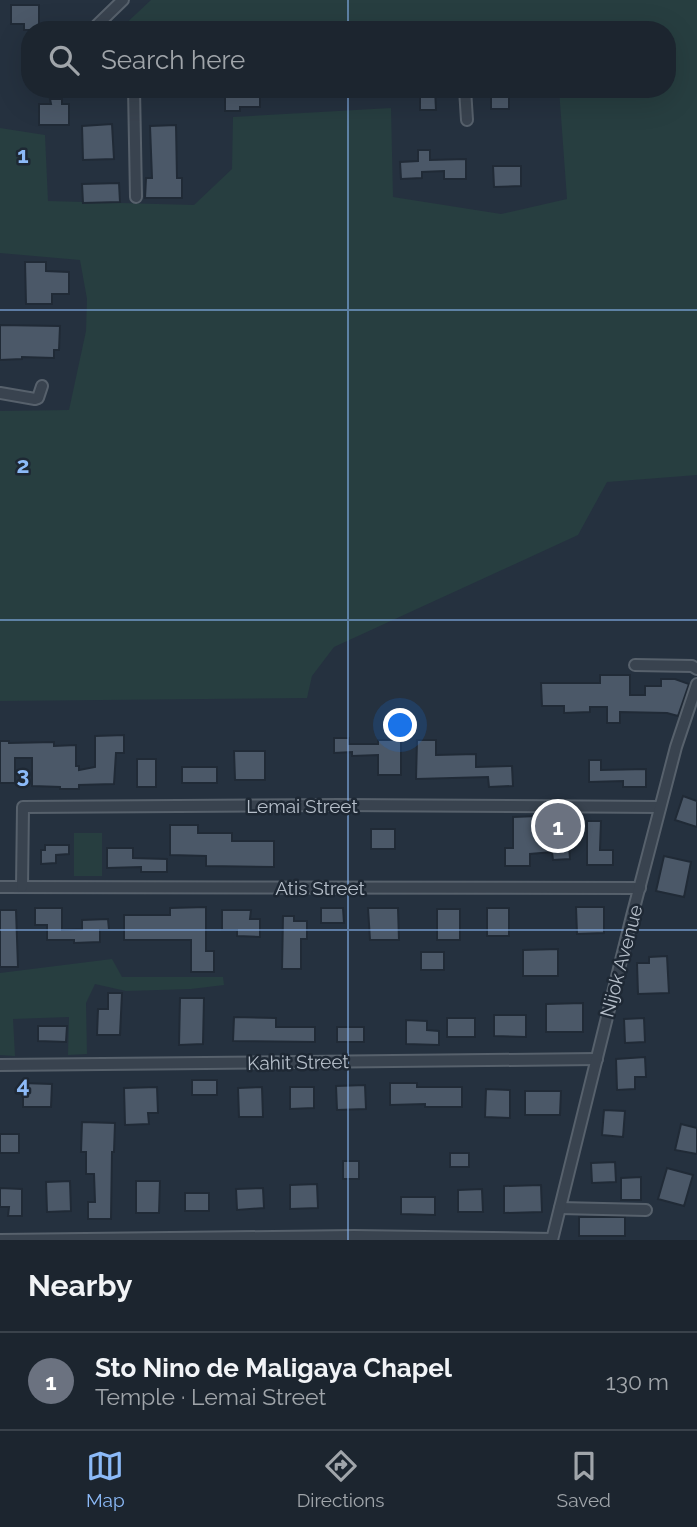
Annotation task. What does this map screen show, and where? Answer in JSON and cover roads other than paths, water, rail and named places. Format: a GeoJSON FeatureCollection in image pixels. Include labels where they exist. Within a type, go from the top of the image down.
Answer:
{"type":"FeatureCollection","features":[{"type":"Feature","properties":{"kind":"street"},"geometry":{"type":"LineString","coordinates":[[101,21],[123,0]]}},
{"type":"Feature","properties":{"kind":"street"},"geometry":{"type":"LineString","coordinates":[[134,98],[136,197]]}},
{"type":"Feature","properties":{"kind":"street"},"geometry":{"type":"LineString","coordinates":[[466,98],[467,120]]}},
{"type":"Feature","properties":{"kind":"street"},"geometry":{"type":"LineString","coordinates":[[0,393],[35,399],[38,398],[42,386]]}},
{"type":"Feature","properties":{"kind":"street"},"geometry":{"type":"LineString","coordinates":[[635,665],[692,666],[697,670]]}},
{"type":"Feature","properties":{"kind":"street","name":"Nijok Avenue"},"geometry":{"type":"LineString","coordinates":[[552,1240],[660,807],[697,684]]}},
{"type":"Feature","properties":{"kind":"street","name":"Lemai Street"},"geometry":{"type":"LineString","coordinates":[[22,887],[23,807],[660,807]]}},
{"type":"Feature","properties":{"kind":"street","name":"Atis Street"},"geometry":{"type":"LineString","coordinates":[[0,887],[640,888]]}},
{"type":"Feature","properties":{"kind":"street","name":"Kahit Street"},"geometry":{"type":"LineString","coordinates":[[0,1065],[597,1059]]}},
{"type":"Feature","properties":{"kind":"street"},"geometry":{"type":"LineString","coordinates":[[560,1208],[646,1210]]}},
{"type":"Feature","properties":{"kind":"street"},"geometry":{"type":"LineString","coordinates":[[1,1240],[341,1236],[552,1240]]}},
{"type":"Feature","properties":{"kind":"place","name":"Sto Nino de Maligaya Chapel"},"geometry":{"type":"Point","coordinates":[558,826]}}]}
